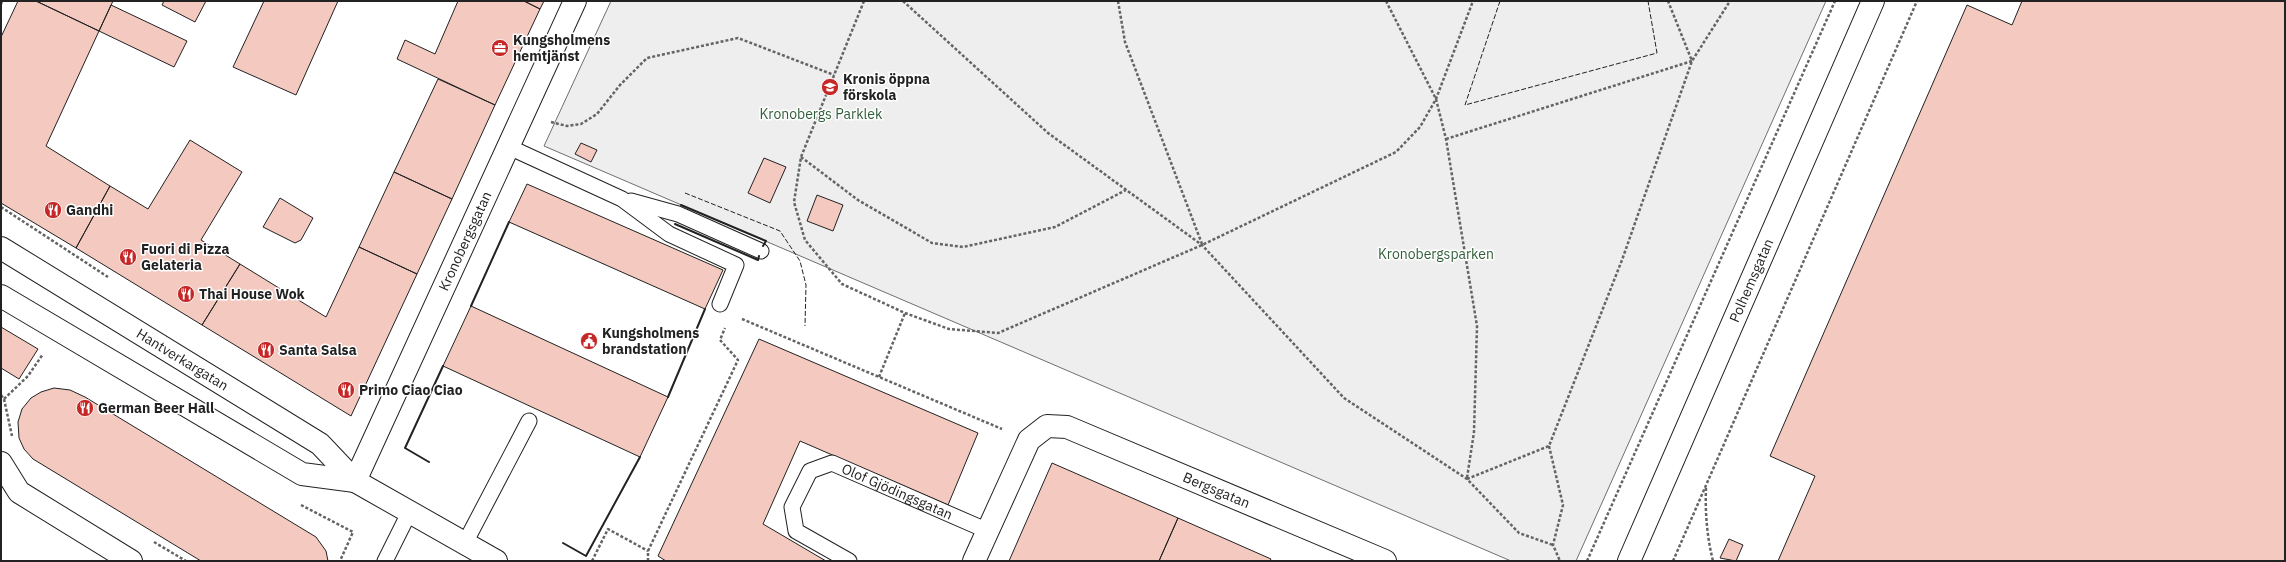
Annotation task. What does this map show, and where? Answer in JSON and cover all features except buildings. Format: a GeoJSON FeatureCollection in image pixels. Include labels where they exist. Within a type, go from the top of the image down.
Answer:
{"type":"FeatureCollection","features":[{"type":"Feature","properties":{"kind":"street","name":"Kronobergsgatan"},"geometry":{"type":"LineString","coordinates":[[355,481],[575,1]]}},
{"type":"Feature","properties":{"kind":"street","name":"Polhemsgatan"},"geometry":{"type":"LineString","coordinates":[[1629,561],[1873,1]]}},
{"type":"Feature","properties":{"kind":"street","name":"Hantverkargatan"},"geometry":{"type":"LineString","coordinates":[[1,248],[320,444],[355,481],[496,561]]}},
{"type":"Feature","properties":{"kind":"street","name":"Hantverkargatan"},"geometry":{"type":"LineString","coordinates":[[1,296],[302,474],[355,481]]}},
{"type":"Feature","properties":{"kind":"street","name":"Bergsgatan"},"geometry":{"type":"LineString","coordinates":[[1029,440],[1047,426],[1067,427],[1385,561]]}},
{"type":"Feature","properties":{"kind":"street"},"geometry":{"type":"LineString","coordinates":[[974,561],[1029,440]]}},
{"type":"Feature","properties":{"kind":"street"},"geometry":{"type":"LineString","coordinates":[[1,463],[19,492],[131,561]]}},
{"type":"Feature","properties":{"kind":"lane"},"geometry":{"type":"LineString","coordinates":[[509,147],[622,199],[678,214],[761,251]]}},
{"type":"Feature","properties":{"kind":"lane"},"geometry":{"type":"LineString","coordinates":[[622,199],[669,234],[736,265],[720,304]]}},
{"type":"Feature","properties":{"kind":"lane"},"geometry":{"type":"LineString","coordinates":[[465,543],[529,421]]}},
{"type":"Feature","properties":{"kind":"lane","name":"Olof Gjödingsgatan"},"geometry":{"type":"LineString","coordinates":[[849,561],[796,531],[792,507],[810,471],[832,464],[988,531]]}},
{"type":"Feature","properties":{"kind":"lane"},"geometry":{"type":"LineString","coordinates":[[385,561],[410,511]]}},
{"type":"Feature","properties":{"kind":"path"},"geometry":{"type":"LineString","coordinates":[[864,1],[801,157],[794,202],[805,240],[842,284],[905,313],[949,328],[998,334],[1202,245],[1396,152],[1420,127],[1436,99],[1473,1]]}},
{"type":"Feature","properties":{"kind":"path"},"geometry":{"type":"LineString","coordinates":[[904,1],[1048,133],[1202,245],[1344,398],[1467,479],[1519,533],[1553,544]]}},
{"type":"Feature","properties":{"kind":"path"},"geometry":{"type":"LineString","coordinates":[[1118,1],[1125,42],[1202,245]]}},
{"type":"Feature","properties":{"kind":"path"},"geometry":{"type":"LineString","coordinates":[[1386,1],[1436,99],[1446,139],[1477,326],[1474,432],[1467,479]]}},
{"type":"Feature","properties":{"kind":"path"},"geometry":{"type":"LineString","coordinates":[[1668,1],[1692,61]]}},
{"type":"Feature","properties":{"kind":"path"},"geometry":{"type":"LineString","coordinates":[[1560,561],[1553,544],[1563,505],[1549,446],[1622,260],[1692,61],[1730,1]]}},
{"type":"Feature","properties":{"kind":"path"},"geometry":{"type":"LineString","coordinates":[[1587,561],[1835,1]]}},
{"type":"Feature","properties":{"kind":"path"},"geometry":{"type":"LineString","coordinates":[[1673,561],[1916,3],[1921,1]]}},
{"type":"Feature","properties":{"kind":"path"},"geometry":{"type":"LineString","coordinates":[[531,157],[547,120],[567,126],[581,124],[597,114],[620,85],[647,58],[738,38],[834,75]]}},
{"type":"Feature","properties":{"kind":"path"},"geometry":{"type":"LineString","coordinates":[[1446,139],[1692,61]]}},
{"type":"Feature","properties":{"kind":"path"},"geometry":{"type":"LineString","coordinates":[[801,157],[858,200],[932,244],[963,247],[1055,228],[1126,190]]}},
{"type":"Feature","properties":{"kind":"path"},"geometry":{"type":"LineString","coordinates":[[720,304],[732,314],[1029,440]]}},
{"type":"Feature","properties":{"kind":"path"},"geometry":{"type":"LineString","coordinates":[[879,377],[905,313]]}},
{"type":"Feature","properties":{"kind":"path"},"geometry":{"type":"LineString","coordinates":[[648,561],[648,551],[738,360],[720,340],[732,314]]}},
{"type":"Feature","properties":{"kind":"path"},"geometry":{"type":"LineString","coordinates":[[4,399],[28,376],[47,348]]}},
{"type":"Feature","properties":{"kind":"path"},"geometry":{"type":"LineString","coordinates":[[1,395],[4,399],[13,438]]}},
{"type":"Feature","properties":{"kind":"path"},"geometry":{"type":"LineString","coordinates":[[1467,479],[1549,446]]}},
{"type":"Feature","properties":{"kind":"path"},"geometry":{"type":"LineString","coordinates":[[1706,486],[1706,525],[1713,561]]}},
{"type":"Feature","properties":{"kind":"path"},"geometry":{"type":"LineString","coordinates":[[592,561],[608,528],[648,551]]}},
{"type":"Feature","properties":{"kind":"path"},"geometry":{"type":"LineString","coordinates":[[340,561],[353,532]]}},
{"type":"Feature","properties":{"kind":"path"},"geometry":{"type":"LineString","coordinates":[[152,541],[186,561]]}},
{"type":"Feature","properties":{"kind":"green space","name":"Kronobergsparken"},"geometry":{"type":"Polygon","coordinates":[[[611,1],[1826,1],[1576,561],[1511,561],[544,146],[611,1]]]}},
{"type":"Feature","properties":{"kind":"fence"},"geometry":{"type":"LineString","coordinates":[[1500,1],[1465,105],[1657,53],[1648,1]]}},
{"type":"Feature","properties":{"kind":"fence"},"geometry":{"type":"LineString","coordinates":[[685,193],[780,231],[800,261],[806,285],[805,326]]}},
{"type":"Feature","properties":{"kind":"wall"},"geometry":{"type":"LineString","coordinates":[[681,205],[766,241],[763,246]]}},
{"type":"Feature","properties":{"kind":"wall"},"geometry":{"type":"LineString","coordinates":[[471,306],[509,222]]}},
{"type":"Feature","properties":{"kind":"wall"},"geometry":{"type":"LineString","coordinates":[[675,224],[758,260],[759,256]]}},
{"type":"Feature","properties":{"kind":"wall"},"geometry":{"type":"LineString","coordinates":[[668,397],[705,309]]}},
{"type":"Feature","properties":{"kind":"wall"},"geometry":{"type":"LineString","coordinates":[[429,462],[405,448],[443,366]]}},
{"type":"Feature","properties":{"kind":"wall"},"geometry":{"type":"LineString","coordinates":[[563,543],[586,556],[640,457]]}},
{"type":"Feature","properties":{"kind":"place","name":"Kungsholmens hemtjänst"},"geometry":{"type":"Point","coordinates":[500,48]}},
{"type":"Feature","properties":{"kind":"place","name":"Kronis öppna förskola"},"geometry":{"type":"Point","coordinates":[830,87]}},
{"type":"Feature","properties":{"kind":"place","name":"Gandhi"},"geometry":{"type":"Point","coordinates":[53,210]}},
{"type":"Feature","properties":{"kind":"place","name":"Fuori di Pizza Gelateria"},"geometry":{"type":"Point","coordinates":[128,257]}},
{"type":"Feature","properties":{"kind":"place","name":"Thai House Wok"},"geometry":{"type":"Point","coordinates":[186,294]}},
{"type":"Feature","properties":{"kind":"place","name":"Kungsholmens brandstation"},"geometry":{"type":"Point","coordinates":[589,341]}},
{"type":"Feature","properties":{"kind":"place","name":"Santa Salsa"},"geometry":{"type":"Point","coordinates":[266,350]}},
{"type":"Feature","properties":{"kind":"place","name":"Primo Ciao Ciao"},"geometry":{"type":"Point","coordinates":[346,390]}},
{"type":"Feature","properties":{"kind":"place","name":"German Beer Hall"},"geometry":{"type":"Point","coordinates":[85,408]}},
{"type":"Feature","properties":{"kind":"park label","name":"Kronobergs Parklek"},"geometry":{"type":"Point","coordinates":[821,114]}}]}
